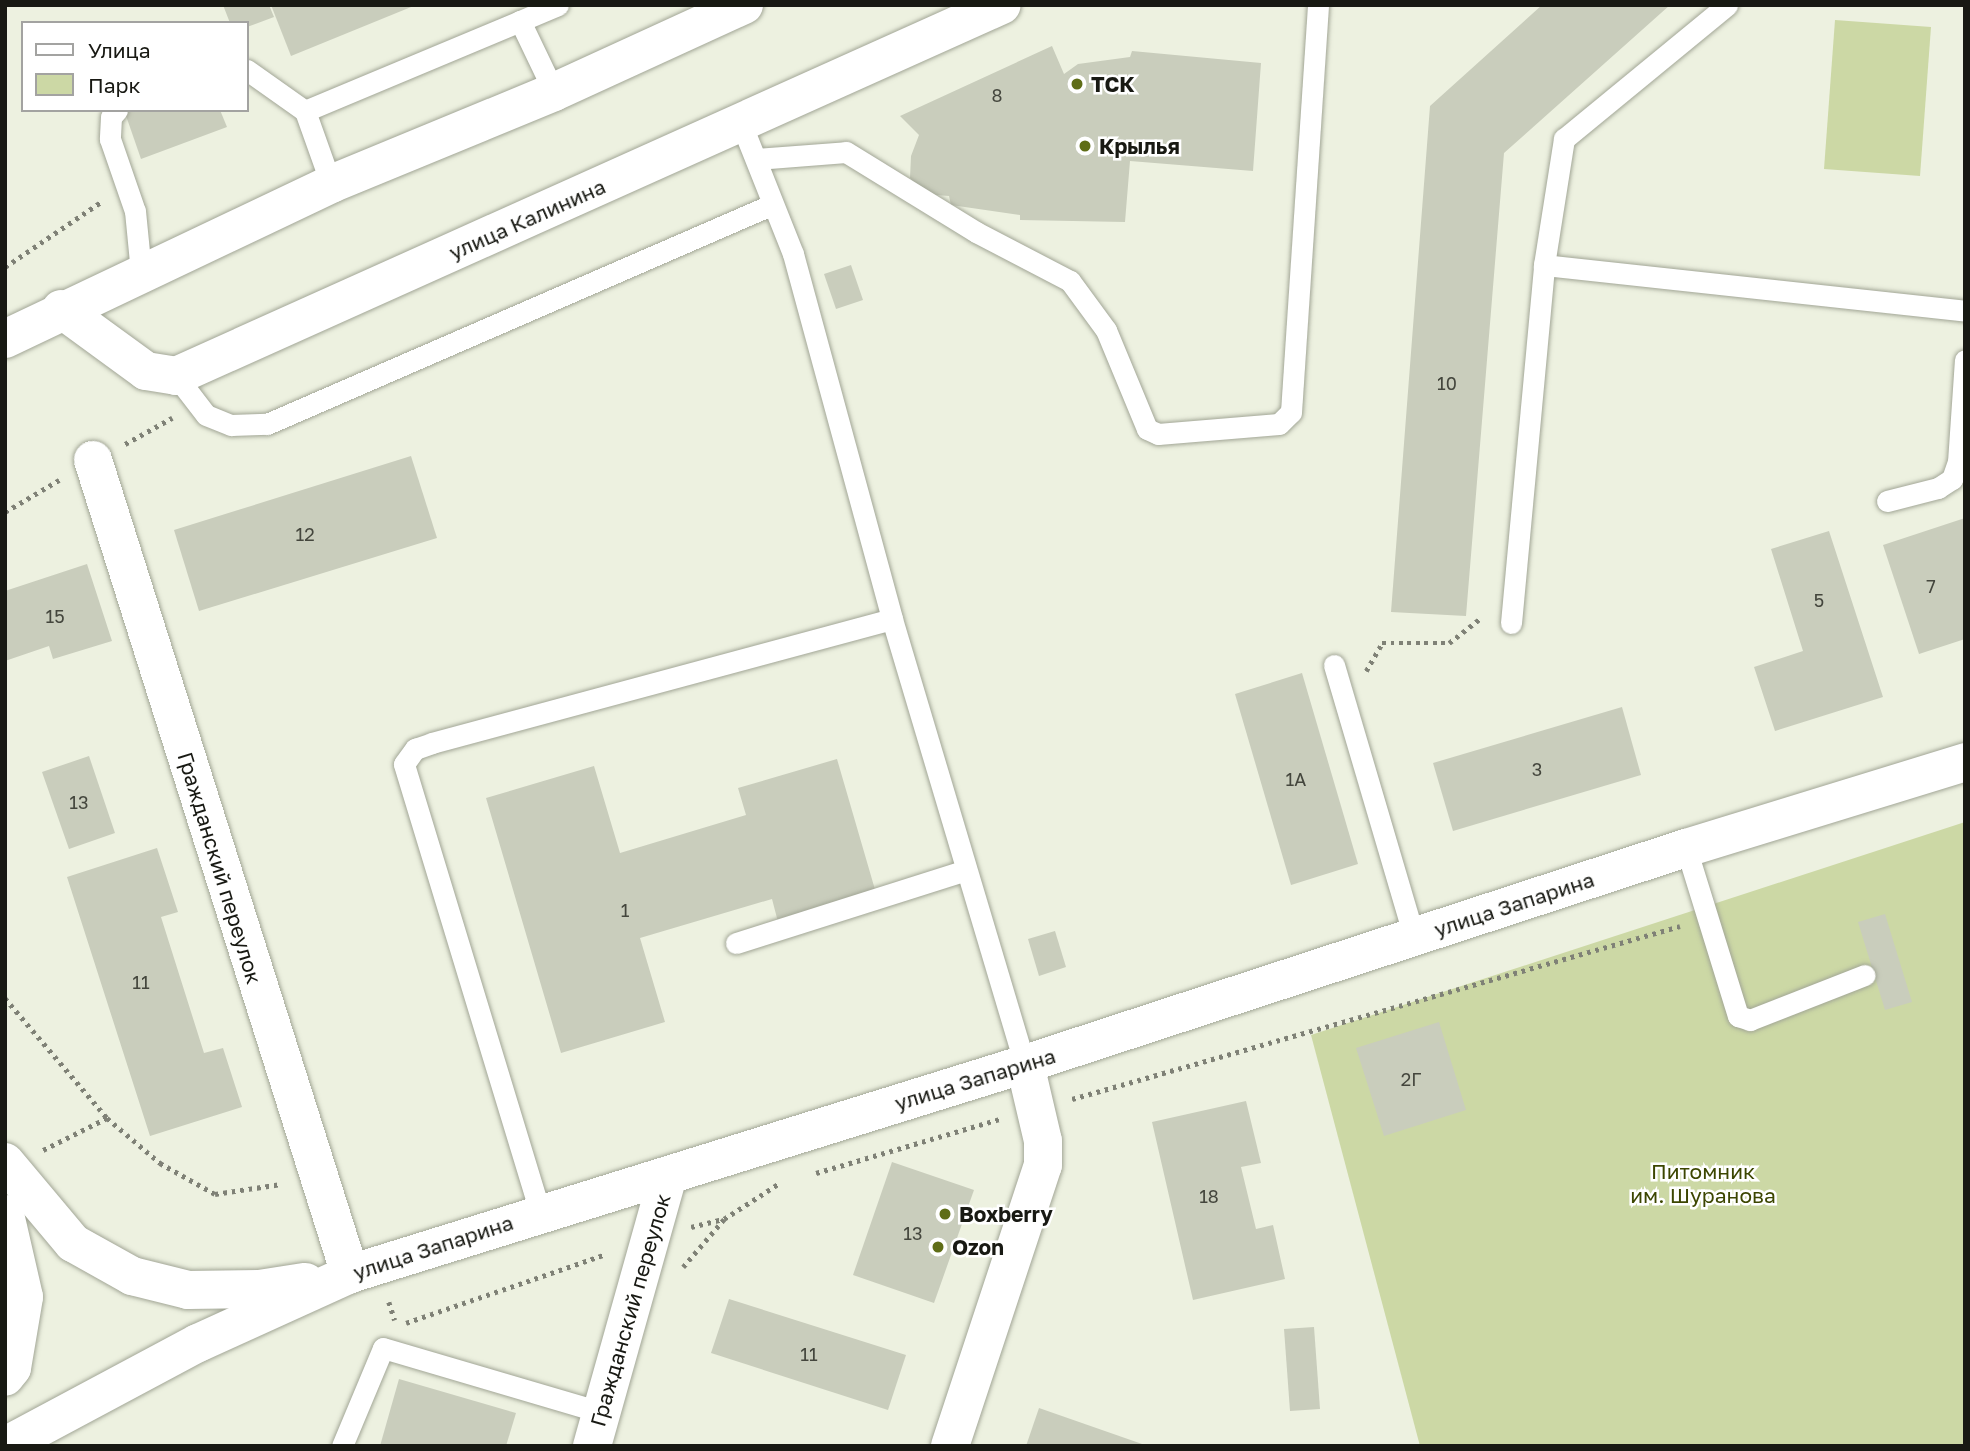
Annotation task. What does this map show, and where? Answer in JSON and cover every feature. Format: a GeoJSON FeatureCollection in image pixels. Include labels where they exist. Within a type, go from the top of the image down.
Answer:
{"type":"FeatureCollection","features":[{"type":"Feature","properties":{"kind":"main road","name":"улица Калинина"},"geometry":{"type":"LineString","coordinates":[[176,376],[1002,5]]}},
{"type":"Feature","properties":{"kind":"main road"},"geometry":{"type":"LineString","coordinates":[[5,339],[61,309],[331,184],[554,92],[742,6]]}},
{"type":"Feature","properties":{"kind":"main road"},"geometry":{"type":"LineString","coordinates":[[61,309],[146,371],[176,376]]}},
{"type":"Feature","properties":{"kind":"main road","name":"Гражданский переулок"},"geometry":{"type":"LineString","coordinates":[[93,460],[350,1274]]}},
{"type":"Feature","properties":{"kind":"main road","name":"улица Запарина"},"geometry":{"type":"LineString","coordinates":[[5,1446],[198,1343],[350,1274],[540,1212],[1025,1064],[1686,848],[1965,762]]}},
{"type":"Feature","properties":{"kind":"main road"},"geometry":{"type":"LineString","coordinates":[[950,1446],[1043,1165],[1037,1108],[1025,1064]]}},
{"type":"Feature","properties":{"kind":"main road"},"geometry":{"type":"LineString","coordinates":[[7,1165],[73,1244],[132,1276],[188,1290],[259,1289],[350,1274]]}},
{"type":"Feature","properties":{"kind":"main road","name":"Гражданский переулок"},"geometry":{"type":"LineString","coordinates":[[596,1429],[668,1175]]}},
{"type":"Feature","properties":{"kind":"main road"},"geometry":{"type":"LineString","coordinates":[[5,1214],[24,1297],[12,1368],[5,1377]]}},
{"type":"Feature","properties":{"kind":"lane"},"geometry":{"type":"LineString","coordinates":[[305,111],[558,5]]}},
{"type":"Feature","properties":{"kind":"lane"},"geometry":{"type":"LineString","coordinates":[[755,159],[846,152],[976,233],[1070,281],[1106,330],[1147,429],[1158,434],[1270,426],[1291,412],[1318,5]]}},
{"type":"Feature","properties":{"kind":"lane"},"geometry":{"type":"LineString","coordinates":[[1511,623],[1544,265],[1564,139],[1727,5]]}},
{"type":"Feature","properties":{"kind":"lane"},"geometry":{"type":"LineString","coordinates":[[520,21],[554,92]]}},
{"type":"Feature","properties":{"kind":"lane"},"geometry":{"type":"LineString","coordinates":[[248,72],[305,111],[331,184]]}},
{"type":"Feature","properties":{"kind":"lane"},"geometry":{"type":"LineString","coordinates":[[115,112],[111,117],[110,139],[124,186],[135,211],[141,272]]}},
{"type":"Feature","properties":{"kind":"lane"},"geometry":{"type":"LineString","coordinates":[[741,123],[771,205],[793,254],[892,619],[1025,1064]]}},
{"type":"Feature","properties":{"kind":"lane"},"geometry":{"type":"LineString","coordinates":[[176,376],[206,415],[232,425],[267,424],[771,205]]}},
{"type":"Feature","properties":{"kind":"lane"},"geometry":{"type":"LineString","coordinates":[[1544,265],[1965,311]]}},
{"type":"Feature","properties":{"kind":"lane"},"geometry":{"type":"LineString","coordinates":[[1887,501],[1938,488],[1952,480],[1958,462],[1965,360]]}},
{"type":"Feature","properties":{"kind":"lane"},"geometry":{"type":"LineString","coordinates":[[540,1212],[404,764],[415,749],[432,743],[892,619]]}},
{"type":"Feature","properties":{"kind":"lane"},"geometry":{"type":"LineString","coordinates":[[1334,665],[1415,937]]}},
{"type":"Feature","properties":{"kind":"lane"},"geometry":{"type":"LineString","coordinates":[[1686,848],[1738,1016],[1750,1020],[1865,975]]}},
{"type":"Feature","properties":{"kind":"lane"},"geometry":{"type":"LineString","coordinates":[[736,943],[966,870]]}},
{"type":"Feature","properties":{"kind":"lane"},"geometry":{"type":"LineString","coordinates":[[342,1446],[383,1348],[596,1429]]}},
{"type":"Feature","properties":{"kind":"path"},"geometry":{"type":"LineString","coordinates":[[5,267],[124,186]]}},
{"type":"Feature","properties":{"kind":"path"},"geometry":{"type":"LineString","coordinates":[[1346,704],[1382,643],[1449,643],[1480,618],[1513,599]]}},
{"type":"Feature","properties":{"kind":"path"},"geometry":{"type":"LineString","coordinates":[[803,1177],[1707,918]]}},
{"type":"Feature","properties":{"kind":"path"},"geometry":{"type":"LineString","coordinates":[[5,998],[107,1118],[160,1163],[215,1194],[319,1179]]}},
{"type":"Feature","properties":{"kind":"path"},"geometry":{"type":"LineString","coordinates":[[7,1165],[107,1118]]}},
{"type":"Feature","properties":{"kind":"path"},"geometry":{"type":"LineString","coordinates":[[397,1326],[650,1238],[724,1219],[790,1180]]}},
{"type":"Feature","properties":{"kind":"path"},"geometry":{"type":"LineString","coordinates":[[674,1278],[724,1219]]}},
{"type":"Feature","properties":{"kind":"green space"},"geometry":{"type":"Polygon","coordinates":[[[1835,20],[1931,27],[1920,176],[1824,169],[1835,20]]]}},
{"type":"Feature","properties":{"kind":"green space","name":"Питомник им. Шуранова"},"geometry":{"type":"Polygon","coordinates":[[[1965,822],[1965,1446],[1420,1446],[1311,1035],[1965,822]]]}},
{"type":"Feature","properties":{"kind":"building"},"geometry":{"type":"Polygon","coordinates":[[[223,5],[269,5],[274,17],[248,27],[248,21],[229,21],[223,5]]]}},
{"type":"Feature","properties":{"kind":"building"},"geometry":{"type":"Polygon","coordinates":[[[271,5],[416,5],[291,56],[271,5]]]}},
{"type":"Feature","properties":{"kind":"building"},"geometry":{"type":"Polygon","coordinates":[[[1542,5],[1670,5],[1504,153],[1466,616],[1391,612],[1430,106],[1542,5]]]}},
{"type":"Feature","properties":{"kind":"building","name":"Крылья"},"geometry":{"type":"Polygon","coordinates":[[[1052,46],[1064,74],[1078,64],[1130,57],[1132,51],[1261,63],[1253,171],[1130,161],[1125,222],[1020,220],[1020,215],[951,205],[949,196],[924,194],[910,178],[911,156],[919,135],[900,116],[1052,46]]]}},
{"type":"Feature","properties":{"kind":"building"},"geometry":{"type":"Polygon","coordinates":[[[125,112],[221,112],[227,127],[141,159],[125,112]]]}},
{"type":"Feature","properties":{"kind":"building"},"geometry":{"type":"Polygon","coordinates":[[[851,265],[863,300],[836,309],[824,274],[851,265]]]}},
{"type":"Feature","properties":{"kind":"building"},"geometry":{"type":"Polygon","coordinates":[[[411,456],[437,538],[199,611],[174,530],[411,456]]]}},
{"type":"Feature","properties":{"kind":"building"},"geometry":{"type":"Polygon","coordinates":[[[1965,518],[1965,639],[1919,654],[1883,545],[1965,518]]]}},
{"type":"Feature","properties":{"kind":"building"},"geometry":{"type":"Polygon","coordinates":[[[1829,531],[1883,697],[1775,731],[1754,667],[1803,651],[1771,549],[1829,531]]]}},
{"type":"Feature","properties":{"kind":"building"},"geometry":{"type":"Polygon","coordinates":[[[87,564],[112,641],[53,659],[49,646],[5,661],[5,591],[87,564]]]}},
{"type":"Feature","properties":{"kind":"building"},"geometry":{"type":"Polygon","coordinates":[[[1302,673],[1358,864],[1291,885],[1235,694],[1302,673]]]}},
{"type":"Feature","properties":{"kind":"building"},"geometry":{"type":"Polygon","coordinates":[[[1622,707],[1641,775],[1453,831],[1433,763],[1622,707]]]}},
{"type":"Feature","properties":{"kind":"building"},"geometry":{"type":"Polygon","coordinates":[[[89,756],[115,833],[69,849],[42,772],[89,756]]]}},
{"type":"Feature","properties":{"kind":"building"},"geometry":{"type":"Polygon","coordinates":[[[837,759],[876,893],[778,922],[772,899],[640,938],[665,1022],[561,1053],[486,798],[594,766],[620,853],[746,815],[738,788],[837,759]]]}},
{"type":"Feature","properties":{"kind":"building"},"geometry":{"type":"Polygon","coordinates":[[[157,848],[178,912],[161,917],[204,1053],[223,1048],[242,1107],[150,1136],[67,877],[157,848]]]}},
{"type":"Feature","properties":{"kind":"building"},"geometry":{"type":"Polygon","coordinates":[[[1885,914],[1912,1002],[1885,1010],[1858,922],[1885,914]]]}},
{"type":"Feature","properties":{"kind":"building"},"geometry":{"type":"Polygon","coordinates":[[[1055,931],[1066,967],[1039,976],[1028,939],[1055,931]]]}},
{"type":"Feature","properties":{"kind":"building"},"geometry":{"type":"Polygon","coordinates":[[[1439,1022],[1466,1110],[1384,1136],[1356,1048],[1439,1022]]]}},
{"type":"Feature","properties":{"kind":"building"},"geometry":{"type":"Polygon","coordinates":[[[1246,1101],[1261,1163],[1241,1167],[1256,1229],[1273,1225],[1285,1279],[1193,1300],[1152,1122],[1246,1101]]]}},
{"type":"Feature","properties":{"kind":"building"},"geometry":{"type":"Polygon","coordinates":[[[892,1162],[974,1190],[934,1303],[853,1275],[892,1162]]]}},
{"type":"Feature","properties":{"kind":"building"},"geometry":{"type":"Polygon","coordinates":[[[729,1299],[906,1355],[888,1410],[711,1353],[729,1299]]]}},
{"type":"Feature","properties":{"kind":"building"},"geometry":{"type":"Polygon","coordinates":[[[1314,1327],[1320,1409],[1290,1411],[1284,1329],[1314,1327]]]}},
{"type":"Feature","properties":{"kind":"building"},"geometry":{"type":"Polygon","coordinates":[[[399,1379],[516,1413],[506,1446],[380,1446],[399,1379]]]}},
{"type":"Feature","properties":{"kind":"building"},"geometry":{"type":"Polygon","coordinates":[[[1039,1408],[1145,1445],[1145,1446],[1026,1446],[1039,1408]]]}},
{"type":"Feature","properties":{"kind":"place","name":"ТСК"},"geometry":{"type":"Point","coordinates":[1077,84]}},
{"type":"Feature","properties":{"kind":"place","name":"Крылья"},"geometry":{"type":"Point","coordinates":[1085,146]}},
{"type":"Feature","properties":{"kind":"place","name":"Boxberry"},"geometry":{"type":"Point","coordinates":[945,1214]}},
{"type":"Feature","properties":{"kind":"place","name":"Ozon"},"geometry":{"type":"Point","coordinates":[938,1247]}}]}
